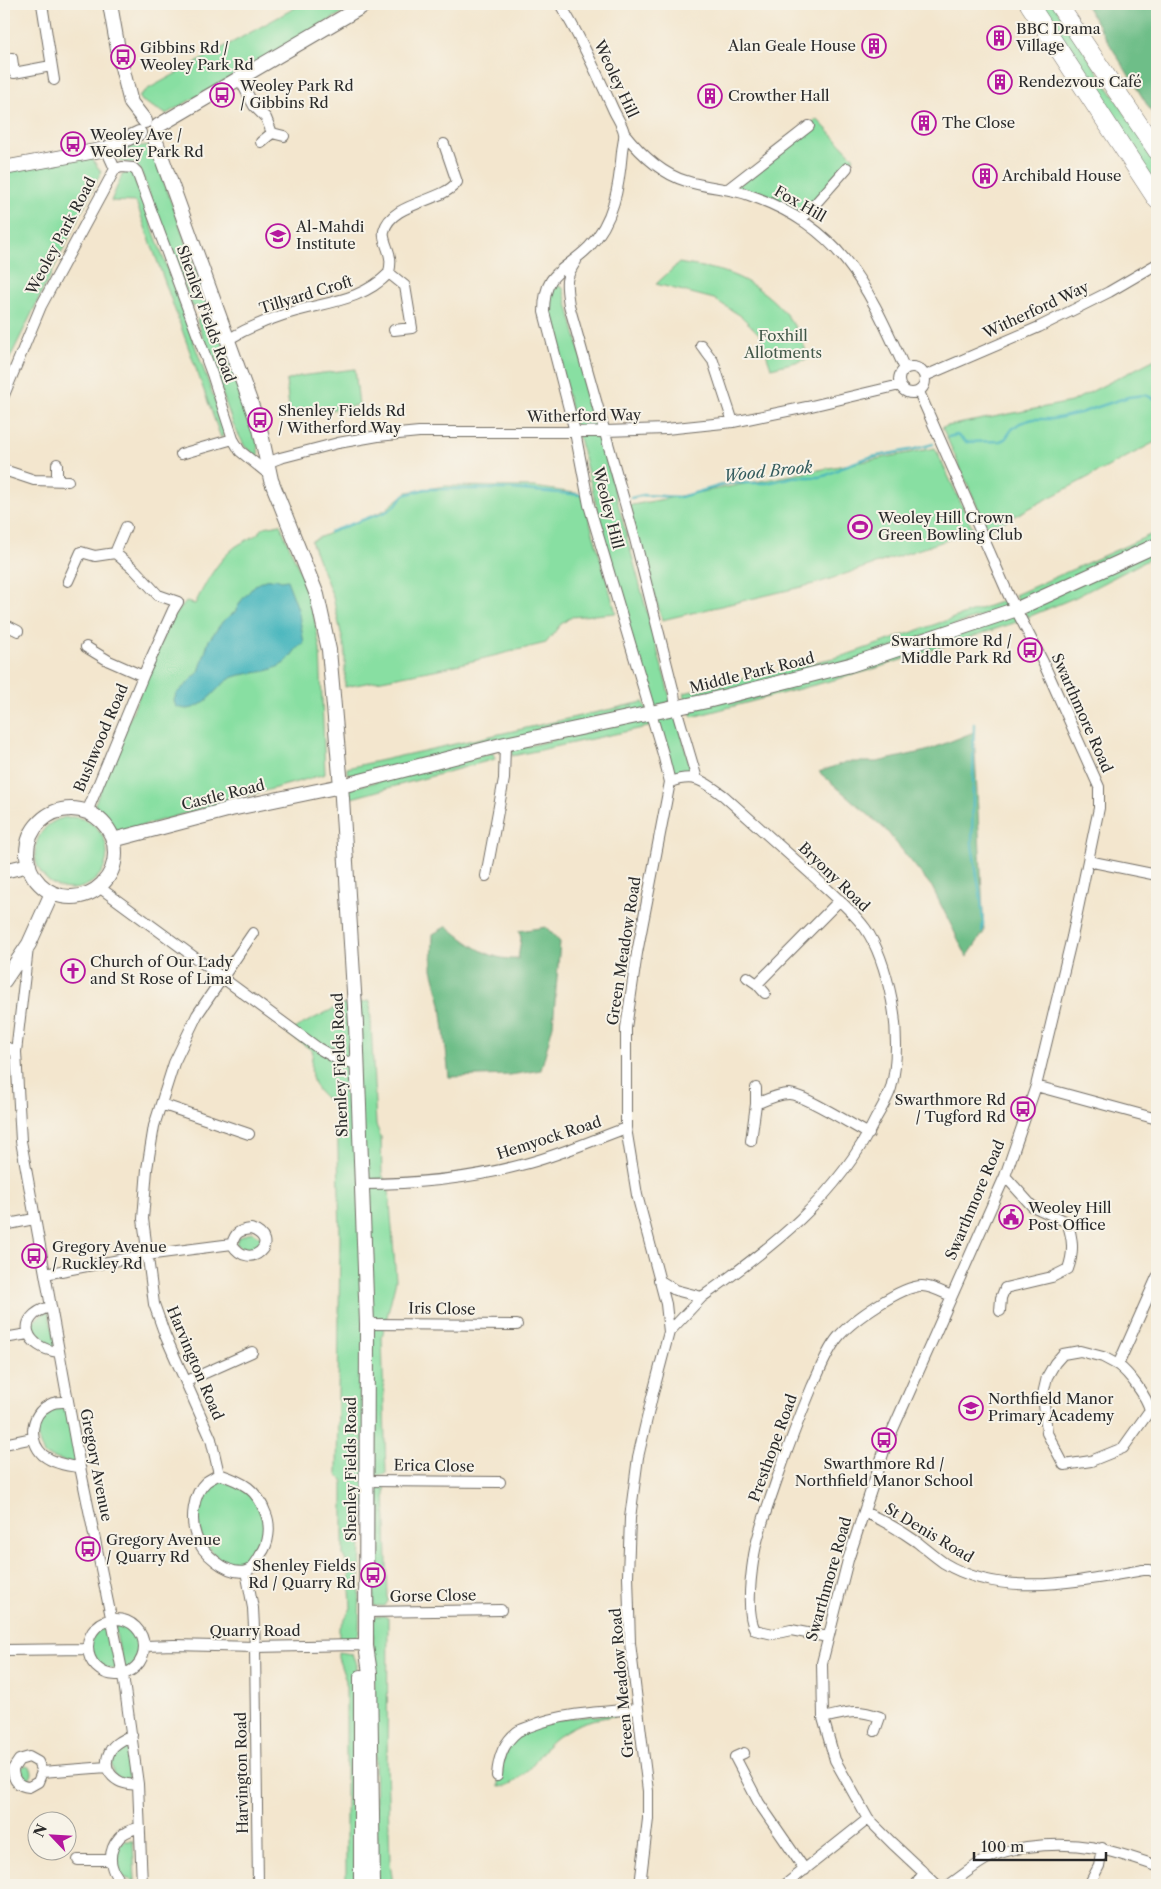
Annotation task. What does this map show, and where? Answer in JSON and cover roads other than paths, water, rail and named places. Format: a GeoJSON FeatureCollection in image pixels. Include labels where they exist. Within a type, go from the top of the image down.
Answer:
{"type":"FeatureCollection","features":[{"type":"Feature","properties":{"kind":"highway"},"geometry":{"type":"LineString","coordinates":[[1029,4],[1157,200]]}},
{"type":"Feature","properties":{"kind":"highway"},"geometry":{"type":"LineString","coordinates":[[1058,4],[1157,152]]}},
{"type":"Feature","properties":{"kind":"street"},"geometry":{"type":"LineString","coordinates":[[42,4],[54,80]]}},
{"type":"Feature","properties":{"kind":"street"},"geometry":{"type":"LineString","coordinates":[[110,4],[119,55],[131,103],[142,127]]}},
{"type":"Feature","properties":{"kind":"street"},"geometry":{"type":"LineString","coordinates":[[4,168],[106,148],[154,121],[157,132],[239,78],[366,4]]}},
{"type":"Feature","properties":{"kind":"street","name":"Weoley Hill"},"geometry":{"type":"LineString","coordinates":[[560,4],[579,34],[624,133],[620,181],[615,203],[602,230],[567,274],[567,288],[574,323],[635,540],[674,693],[676,708]]}},
{"type":"Feature","properties":{"kind":"street"},"geometry":{"type":"LineString","coordinates":[[12,58],[14,72],[51,66]]}},
{"type":"Feature","properties":{"kind":"street"},"geometry":{"type":"LineString","coordinates":[[239,78],[254,106],[266,118],[272,133]]}},
{"type":"Feature","properties":{"kind":"street"},"geometry":{"type":"LineString","coordinates":[[728,189],[809,126]]}},
{"type":"Feature","properties":{"kind":"street","name":"Shenley Fields Road"},"geometry":{"type":"LineString","coordinates":[[157,132],[227,340],[260,429],[269,470],[317,595],[327,641],[341,786],[358,1064],[367,1324],[366,1646],[370,1673],[373,1885]]}},
{"type":"Feature","properties":{"kind":"street"},"geometry":{"type":"LineString","coordinates":[[272,133],[284,136]]}},
{"type":"Feature","properties":{"kind":"street"},"geometry":{"type":"LineString","coordinates":[[261,142],[272,133]]}},
{"type":"Feature","properties":{"kind":"street","name":"Fox Hill"},"geometry":{"type":"LineString","coordinates":[[624,133],[649,159],[672,175],[685,181],[728,189],[769,202],[821,233],[853,268],[877,307],[905,369]]}},
{"type":"Feature","properties":{"kind":"street"},"geometry":{"type":"LineString","coordinates":[[394,330],[412,328],[405,286],[389,273],[390,260],[384,228],[392,217],[453,188],[458,182],[444,144]]}},
{"type":"Feature","properties":{"kind":"street","name":"Weoley Park Road"},"geometry":{"type":"LineString","coordinates":[[4,396],[41,306],[115,169],[106,148]]}},
{"type":"Feature","properties":{"kind":"street","name":"Shenley Fields Road"},"geometry":{"type":"LineString","coordinates":[[115,169],[122,167],[133,168],[137,172],[212,374],[233,439],[240,451],[269,470]]}},
{"type":"Feature","properties":{"kind":"street"},"geometry":{"type":"LineString","coordinates":[[801,220],[847,168]]}},
{"type":"Feature","properties":{"kind":"street","name":"Weoley Hill"},"geometry":{"type":"LineString","coordinates":[[583,252],[559,270],[548,283],[544,298],[544,312],[575,432],[589,505],[670,782]]}},
{"type":"Feature","properties":{"kind":"street","name":"Witherford Way"},"geometry":{"type":"LineString","coordinates":[[924,376],[1039,327],[1109,292],[1157,264]]}},
{"type":"Feature","properties":{"kind":"street","name":"Tillyard Croft"},"geometry":{"type":"LineString","coordinates":[[227,340],[284,315],[364,293],[379,284],[389,273]]}},
{"type":"Feature","properties":{"kind":"street"},"geometry":{"type":"LineString","coordinates":[[701,345],[713,361],[733,422]]}},
{"type":"Feature","properties":{"kind":"street"},"geometry":{"type":"LineString","coordinates":[[916,367],[921,370],[925,384],[919,392],[907,392],[900,385],[899,378],[905,369],[916,367]]}},
{"type":"Feature","properties":{"kind":"street","name":"Witherford Way"},"geometry":{"type":"LineString","coordinates":[[269,470],[280,458],[338,443],[378,436],[419,432],[575,432],[666,429],[733,422],[900,385]]}},
{"type":"Feature","properties":{"kind":"street"},"geometry":{"type":"LineString","coordinates":[[919,392],[1017,609]]}},
{"type":"Feature","properties":{"kind":"street"},"geometry":{"type":"LineString","coordinates":[[181,454],[233,439]]}},
{"type":"Feature","properties":{"kind":"street"},"geometry":{"type":"LineString","coordinates":[[4,470],[34,480],[62,480],[57,464]]}},
{"type":"Feature","properties":{"kind":"street"},"geometry":{"type":"LineString","coordinates":[[68,581],[81,552],[95,556],[115,553],[126,527]]}},
{"type":"Feature","properties":{"kind":"street","name":"Middle Park Road"},"geometry":{"type":"LineString","coordinates":[[341,786],[505,744],[650,714],[850,665],[1017,609],[1157,545]]}},
{"type":"Feature","properties":{"kind":"street","name":"Bushwood Road"},"geometry":{"type":"LineString","coordinates":[[87,812],[143,676],[172,610],[178,602],[158,594],[115,553]]}},
{"type":"Feature","properties":{"kind":"street","name":"Swarthmore Road"},"geometry":{"type":"LineString","coordinates":[[937,1885],[868,1819],[835,1760],[822,1718],[822,1663],[848,1560],[886,1445],[1005,1176],[1036,1086],[1070,947],[1098,818],[1099,787],[1017,609]]}},
{"type":"Feature","properties":{"kind":"street"},"geometry":{"type":"LineString","coordinates":[[4,624],[18,631]]}},
{"type":"Feature","properties":{"kind":"street","name":"Bushwood Road"},"geometry":{"type":"LineString","coordinates":[[86,647],[109,661],[143,676]]}},
{"type":"Feature","properties":{"kind":"street"},"geometry":{"type":"LineString","coordinates":[[670,782],[682,778],[697,779],[676,708]]}},
{"type":"Feature","properties":{"kind":"street"},"geometry":{"type":"LineString","coordinates":[[486,876],[504,779],[505,744]]}},
{"type":"Feature","properties":{"kind":"street","name":"Bryony Road"},"geometry":{"type":"LineString","coordinates":[[697,779],[724,796],[840,900],[865,928],[878,953],[887,977],[895,1017],[896,1053],[891,1088],[868,1134],[839,1179],[816,1206],[740,1271],[702,1298]]}},
{"type":"Feature","properties":{"kind":"street","name":"Green Meadow Road"},"geometry":{"type":"LineString","coordinates":[[640,1885],[648,1810],[648,1791],[630,1643],[628,1576],[630,1518],[638,1457],[669,1332],[666,1304],[637,1195],[626,1128],[627,1020],[648,894],[670,782]]}},
{"type":"Feature","properties":{"kind":"street","name":"Castle Road"},"geometry":{"type":"LineString","coordinates":[[113,840],[231,809],[341,786]]}},
{"type":"Feature","properties":{"kind":"street"},"geometry":{"type":"LineString","coordinates":[[69,809],[87,812],[105,824],[113,840],[114,863],[106,880],[100,887],[82,896],[72,898],[52,893],[38,883],[28,865],[27,847],[29,839],[33,831],[45,818],[61,810],[69,809]]}},
{"type":"Feature","properties":{"kind":"street"},"geometry":{"type":"LineString","coordinates":[[1088,861],[1157,875]]}},
{"type":"Feature","properties":{"kind":"street"},"geometry":{"type":"LineString","coordinates":[[4,871],[28,865]]}},
{"type":"Feature","properties":{"kind":"street"},"geometry":{"type":"LineString","coordinates":[[100,887],[318,1048],[337,1059],[358,1064]]}},
{"type":"Feature","properties":{"kind":"street"},"geometry":{"type":"LineString","coordinates":[[4,981],[28,944],[52,893]]}},
{"type":"Feature","properties":{"kind":"street"},"geometry":{"type":"LineString","coordinates":[[757,984],[840,900]]}},
{"type":"Feature","properties":{"kind":"street","name":"Harvington Road"},"geometry":{"type":"LineString","coordinates":[[219,1474],[211,1439],[187,1381],[165,1335],[154,1304],[146,1255],[143,1220],[147,1169],[154,1126],[174,1063],[194,1023],[222,978],[254,933]]}},
{"type":"Feature","properties":{"kind":"street","name":"Gregory Avenue"},"geometry":{"type":"LineString","coordinates":[[28,944],[16,1052],[21,1141],[80,1467],[123,1675],[138,1784],[142,1885]]}},
{"type":"Feature","properties":{"kind":"street"},"geometry":{"type":"LineString","coordinates":[[747,977],[765,993]]}},
{"type":"Feature","properties":{"kind":"street"},"geometry":{"type":"LineString","coordinates":[[4,1046],[16,1052]]}},
{"type":"Feature","properties":{"kind":"street"},"geometry":{"type":"LineString","coordinates":[[1036,1086],[1157,1119]]}},
{"type":"Feature","properties":{"kind":"street"},"geometry":{"type":"LineString","coordinates":[[751,1141],[756,1104],[756,1088]]}},
{"type":"Feature","properties":{"kind":"street"},"geometry":{"type":"LineString","coordinates":[[756,1104],[789,1094],[803,1098],[868,1134]]}},
{"type":"Feature","properties":{"kind":"street"},"geometry":{"type":"LineString","coordinates":[[161,1104],[249,1134]]}},
{"type":"Feature","properties":{"kind":"street","name":"Hemyock Road"},"geometry":{"type":"LineString","coordinates":[[361,1184],[390,1184],[454,1179],[522,1165],[626,1128]]}},
{"type":"Feature","properties":{"kind":"street"},"geometry":{"type":"LineString","coordinates":[[1000,1311],[1001,1298],[1005,1288],[1052,1277],[1068,1269],[1072,1258],[1073,1238],[1067,1222],[1032,1206],[1005,1176]]}},
{"type":"Feature","properties":{"kind":"street"},"geometry":{"type":"LineString","coordinates":[[4,1225],[34,1219]]}},
{"type":"Feature","properties":{"kind":"street"},"geometry":{"type":"LineString","coordinates":[[45,1274],[146,1255],[232,1244]]}},
{"type":"Feature","properties":{"kind":"street"},"geometry":{"type":"LineString","coordinates":[[1118,1365],[1157,1277]]}},
{"type":"Feature","properties":{"kind":"street"},"geometry":{"type":"LineString","coordinates":[[659,1280],[675,1290],[702,1298],[669,1332]]}},
{"type":"Feature","properties":{"kind":"street","name":"Presthope Road"},"geometry":{"type":"LineString","coordinates":[[828,1638],[791,1630],[773,1634],[755,1630],[752,1625],[750,1606],[754,1554],[768,1503],[797,1420],[839,1336],[858,1320],[898,1292],[914,1286],[924,1286],[951,1296]]}},
{"type":"Feature","properties":{"kind":"street"},"geometry":{"type":"LineString","coordinates":[[50,1307],[34,1314],[28,1322],[28,1334],[41,1348],[59,1352]]}},
{"type":"Feature","properties":{"kind":"street","name":"Iris Close"},"geometry":{"type":"LineString","coordinates":[[367,1324],[517,1325]]}},
{"type":"Feature","properties":{"kind":"street"},"geometry":{"type":"LineString","coordinates":[[4,1338],[28,1334]]}},
{"type":"Feature","properties":{"kind":"street"},"geometry":{"type":"LineString","coordinates":[[1080,1351],[1103,1357],[1118,1365],[1126,1371],[1150,1410],[1123,1448],[1090,1461],[1064,1465],[1047,1433],[1043,1394],[1047,1377],[1063,1354],[1080,1351]]}},
{"type":"Feature","properties":{"kind":"street"},"geometry":{"type":"LineString","coordinates":[[187,1381],[252,1352]]}},
{"type":"Feature","properties":{"kind":"street"},"geometry":{"type":"LineString","coordinates":[[68,1402],[56,1402],[48,1405],[41,1411],[33,1428],[33,1438],[37,1447],[44,1455],[69,1466],[80,1467]]}},
{"type":"Feature","properties":{"kind":"street"},"geometry":{"type":"LineString","coordinates":[[4,1444],[33,1438]]}},
{"type":"Feature","properties":{"kind":"street"},"geometry":{"type":"LineString","coordinates":[[219,1474],[250,1488],[262,1502],[267,1518],[269,1534],[264,1550],[254,1565],[246,1571],[232,1570],[220,1565],[207,1554],[196,1537],[193,1516],[195,1499],[205,1483],[219,1474]]}},
{"type":"Feature","properties":{"kind":"street","name":"Erica Close"},"geometry":{"type":"LineString","coordinates":[[367,1481],[500,1482]]}},
{"type":"Feature","properties":{"kind":"street","name":"St Denis Road"},"geometry":{"type":"LineString","coordinates":[[864,1512],[882,1519],[944,1563],[970,1576],[992,1582],[1034,1584],[1079,1581],[1143,1570],[1157,1572]]}},
{"type":"Feature","properties":{"kind":"street","name":"Harvington Road"},"geometry":{"type":"LineString","coordinates":[[246,1571],[253,1608],[255,1647],[258,1885]]}},
{"type":"Feature","properties":{"kind":"street","name":"Gorse Close"},"geometry":{"type":"LineString","coordinates":[[366,1612],[501,1610]]}},
{"type":"Feature","properties":{"kind":"street"},"geometry":{"type":"LineString","coordinates":[[112,1620],[125,1620],[135,1626],[141,1634],[145,1646],[140,1663],[130,1672],[123,1675],[104,1673],[92,1662],[88,1649],[90,1638],[97,1627],[112,1620]]}},
{"type":"Feature","properties":{"kind":"street","name":"Quarry Road"},"geometry":{"type":"LineString","coordinates":[[145,1646],[366,1646]]}},
{"type":"Feature","properties":{"kind":"street","name":"Shenley Fields Road"},"geometry":{"type":"LineString","coordinates":[[361,1885],[361,1676],[366,1646]]}},
{"type":"Feature","properties":{"kind":"street"},"geometry":{"type":"LineString","coordinates":[[4,1650],[88,1649]]}},
{"type":"Feature","properties":{"kind":"street"},"geometry":{"type":"LineString","coordinates":[[497,1776],[498,1765],[504,1746],[518,1732],[547,1720],[587,1713],[637,1709]]}},
{"type":"Feature","properties":{"kind":"street"},"geometry":{"type":"LineString","coordinates":[[822,1718],[856,1711],[869,1713],[880,1717],[875,1730]]}},
{"type":"Feature","properties":{"kind":"street"},"geometry":{"type":"LineString","coordinates":[[132,1735],[117,1743],[110,1750],[108,1767],[114,1778],[120,1783],[129,1786],[138,1784]]}},
{"type":"Feature","properties":{"kind":"street"},"geometry":{"type":"LineString","coordinates":[[736,1757],[759,1803],[805,1870]]}},
{"type":"Feature","properties":{"kind":"street"},"geometry":{"type":"LineString","coordinates":[[42,1772],[108,1767]]}},
{"type":"Feature","properties":{"kind":"street"},"geometry":{"type":"LineString","coordinates":[[785,1885],[868,1819]]}},
{"type":"Feature","properties":{"kind":"street"},"geometry":{"type":"LineString","coordinates":[[129,1885],[123,1883],[115,1874],[111,1853],[118,1838],[124,1833],[140,1827]]}},
{"type":"Feature","properties":{"kind":"street"},"geometry":{"type":"LineString","coordinates":[[949,1885],[990,1857],[1008,1850],[1050,1844],[1087,1845],[1102,1848],[1157,1866]]}},
{"type":"Feature","properties":{"kind":"street"},"geometry":{"type":"LineString","coordinates":[[1089,1885],[1099,1866],[1102,1848]]}},
{"type":"Feature","properties":{"kind":"street"},"geometry":{"type":"LineString","coordinates":[[78,1860],[111,1860]]}},
{"type":"Feature","properties":{"kind":"street"},"geometry":{"type":"LineString","coordinates":[[916,1885],[924,1872]]}},
{"type":"Feature","properties":{"kind":"water"},"geometry":{"type":"Polygon","coordinates":[[[276,579],[281,581],[287,580],[298,609],[304,643],[283,664],[264,671],[234,677],[222,685],[207,700],[195,707],[187,709],[176,707],[174,701],[176,694],[199,672],[209,640],[223,621],[235,612],[241,601],[255,585],[265,580],[276,579]]]}},
{"type":"Feature","properties":{"kind":"waterway","name":"Wood Brook"},"geometry":{"type":"LineString","coordinates":[[948,437],[957,435],[966,442],[1000,441],[1005,439],[1013,428],[1020,423],[1033,419],[1053,419],[1080,413],[1128,397],[1145,395],[1157,400]]}},
{"type":"Feature","properties":{"kind":"waterway","name":"Wood Brook"},"geometry":{"type":"LineString","coordinates":[[631,498],[643,495],[680,497],[730,483],[767,483],[793,477],[820,477],[867,458],[933,444]]}},
{"type":"Feature","properties":{"kind":"waterway","name":"Wood Brook"},"geometry":{"type":"LineString","coordinates":[[330,532],[384,513],[396,505],[404,495],[425,489],[511,489],[584,495]]}},
{"type":"Feature","properties":{"kind":"waterway"},"geometry":{"type":"LineString","coordinates":[[974,724],[972,845],[981,900],[982,931]]}},
{"type":"Feature","properties":{"kind":"place","name":"BBC Drama Village"},"geometry":{"type":"Point","coordinates":[999,38]}},
{"type":"Feature","properties":{"kind":"place","name":"Alan Geale House"},"geometry":{"type":"Point","coordinates":[874,46]}},
{"type":"Feature","properties":{"kind":"place","name":"Gibbins Rd / Weoley Park Rd"},"geometry":{"type":"Point","coordinates":[123,57]}},
{"type":"Feature","properties":{"kind":"place","name":"Rendezvous Café"},"geometry":{"type":"Point","coordinates":[1000,82]}},
{"type":"Feature","properties":{"kind":"place","name":"Weoley Park Rd / Gibbins Rd"},"geometry":{"type":"Point","coordinates":[222,95]}},
{"type":"Feature","properties":{"kind":"place","name":"Crowther Hall"},"geometry":{"type":"Point","coordinates":[710,96]}},
{"type":"Feature","properties":{"kind":"place","name":"The Close"},"geometry":{"type":"Point","coordinates":[924,123]}},
{"type":"Feature","properties":{"kind":"place","name":"Weoley Ave / Weoley Park Rd"},"geometry":{"type":"Point","coordinates":[73,144]}},
{"type":"Feature","properties":{"kind":"place","name":"Archibald House"},"geometry":{"type":"Point","coordinates":[985,176]}},
{"type":"Feature","properties":{"kind":"place","name":"Al-Mahdi Institute"},"geometry":{"type":"Point","coordinates":[278,236]}},
{"type":"Feature","properties":{"kind":"place","name":"Shenley Fields Rd / Witherford Way"},"geometry":{"type":"Point","coordinates":[260,420]}},
{"type":"Feature","properties":{"kind":"place","name":"Weoley Hill Crown Green Bowling Club"},"geometry":{"type":"Point","coordinates":[860,527]}},
{"type":"Feature","properties":{"kind":"place","name":"Swarthmore Rd / Middle Park Rd"},"geometry":{"type":"Point","coordinates":[1030,650]}},
{"type":"Feature","properties":{"kind":"place","name":"Church of Our Lady and St Rose of Lima"},"geometry":{"type":"Point","coordinates":[73,971]}},
{"type":"Feature","properties":{"kind":"place","name":"Swarthmore Rd / Tugford Rd"},"geometry":{"type":"Point","coordinates":[1023,1109]}},
{"type":"Feature","properties":{"kind":"place","name":"Weoley Hill Post Office"},"geometry":{"type":"Point","coordinates":[1011,1217]}},
{"type":"Feature","properties":{"kind":"place","name":"Gregory Avenue / Ruckley Rd"},"geometry":{"type":"Point","coordinates":[34,1256]}},
{"type":"Feature","properties":{"kind":"place","name":"Northfield Manor Primary Academy"},"geometry":{"type":"Point","coordinates":[971,1408]}},
{"type":"Feature","properties":{"kind":"place","name":"Swarthmore Rd / Northfield Manor School"},"geometry":{"type":"Point","coordinates":[884,1440]}},
{"type":"Feature","properties":{"kind":"place","name":"Gregory Avenue / Quarry Rd"},"geometry":{"type":"Point","coordinates":[88,1549]}},
{"type":"Feature","properties":{"kind":"place","name":"Shenley Fields Rd / Quarry Rd"},"geometry":{"type":"Point","coordinates":[373,1575]}},
{"type":"Feature","properties":{"kind":"park label","name":"Foxhill Allotments"},"geometry":{"type":"Point","coordinates":[783,344]}}]}
